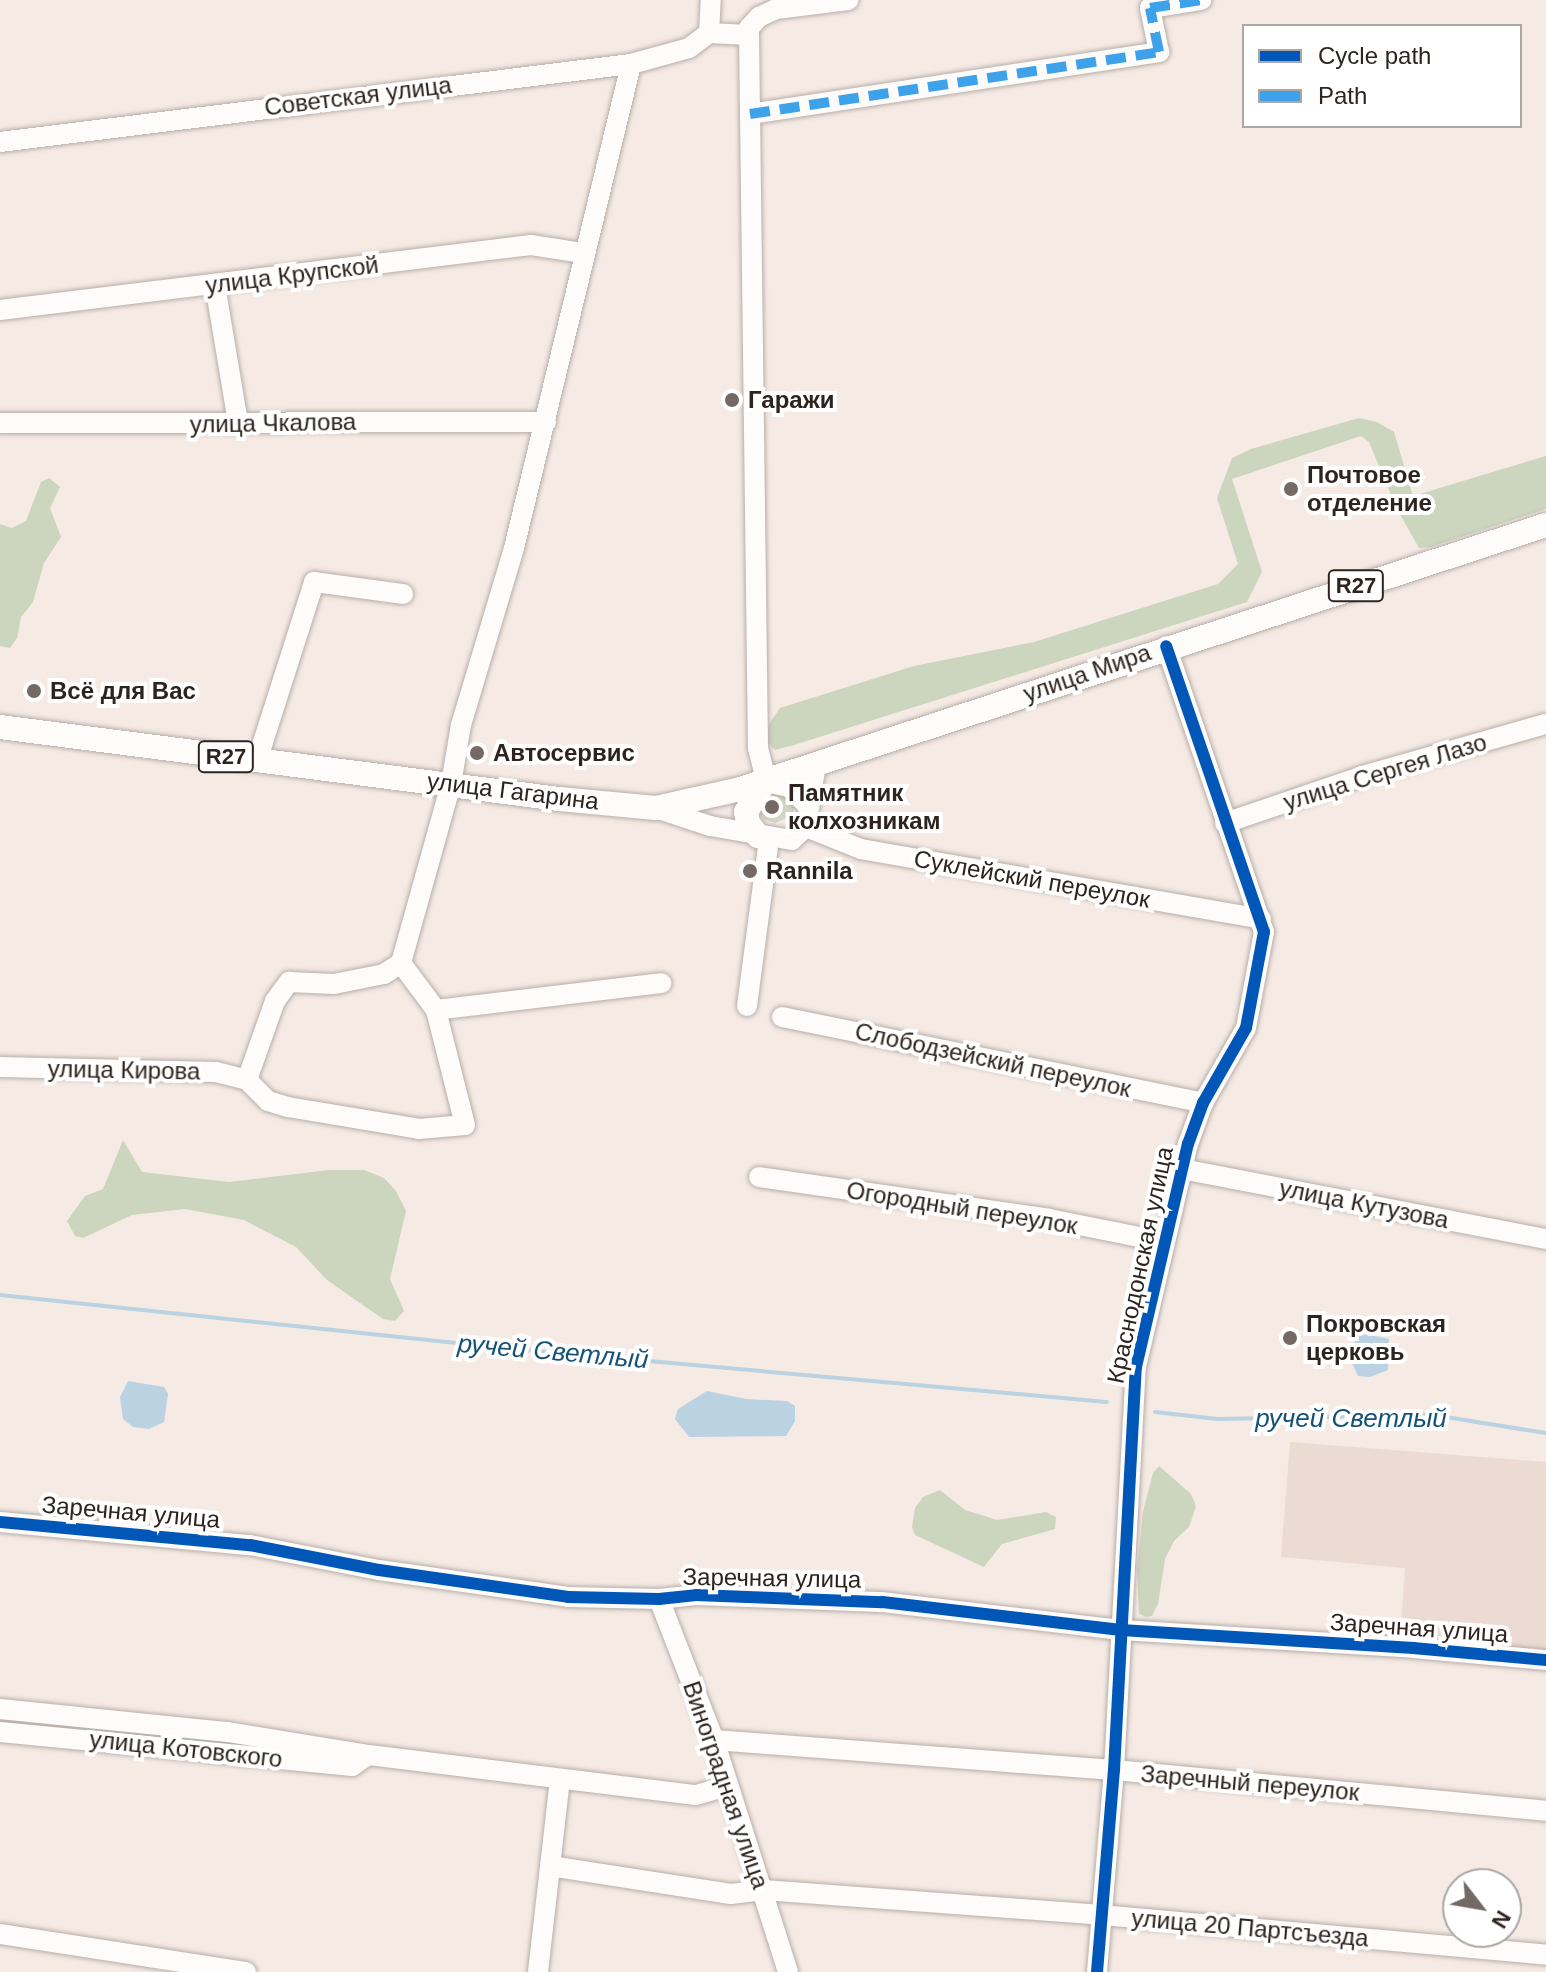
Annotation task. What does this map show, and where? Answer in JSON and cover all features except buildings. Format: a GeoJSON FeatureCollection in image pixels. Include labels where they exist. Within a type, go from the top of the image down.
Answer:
{"type":"FeatureCollection","features":[{"type":"Feature","properties":{"kind":"main road","name":"улица Мира"},"geometry":{"type":"LineString","coordinates":[[766,780],[1166,646],[1546,525]]}},
{"type":"Feature","properties":{"kind":"main road","name":"улица Гагарина"},"geometry":{"type":"LineString","coordinates":[[0,727],[656,808],[715,796],[766,780]]}},
{"type":"Feature","properties":{"kind":"main road"},"geometry":{"type":"LineString","coordinates":[[764,837],[748,823],[746,812],[766,780],[790,785],[807,815]]}},
{"type":"Feature","properties":{"kind":"street"},"geometry":{"type":"LineString","coordinates":[[711,0],[709,33],[749,35]]}},
{"type":"Feature","properties":{"kind":"street"},"geometry":{"type":"LineString","coordinates":[[766,780],[758,749],[749,28],[768,12],[848,0]]}},
{"type":"Feature","properties":{"kind":"street"},"geometry":{"type":"LineString","coordinates":[[750,114],[1159,52],[1150,8],[1201,0]]}},
{"type":"Feature","properties":{"kind":"street","name":"Советская улица"},"geometry":{"type":"LineString","coordinates":[[0,142],[631,64],[689,48],[709,33]]}},
{"type":"Feature","properties":{"kind":"street"},"geometry":{"type":"LineString","coordinates":[[247,1080],[275,1001],[289,982],[334,984],[384,974],[401,963],[451,784],[461,725],[514,548],[631,64]]}},
{"type":"Feature","properties":{"kind":"street","name":"улица Крупской"},"geometry":{"type":"LineString","coordinates":[[0,310],[531,245],[558,246],[583,253]]}},
{"type":"Feature","properties":{"kind":"street"},"geometry":{"type":"LineString","coordinates":[[215,285],[238,422]]}},
{"type":"Feature","properties":{"kind":"street","name":"улица Чкалова"},"geometry":{"type":"LineString","coordinates":[[0,423],[546,422]]}},
{"type":"Feature","properties":{"kind":"street"},"geometry":{"type":"LineString","coordinates":[[257,761],[314,582],[403,594]]}},
{"type":"Feature","properties":{"kind":"street","name":"Краснодонская улица"},"geometry":{"type":"LineString","coordinates":[[1097,1972],[1114,1770],[1136,1367],[1182,1169],[1203,1103],[1246,1028],[1263,945],[1261,919],[1225,823],[1166,646]]}},
{"type":"Feature","properties":{"kind":"street","name":"улица Сергея Лазо"},"geometry":{"type":"LineString","coordinates":[[1225,823],[1363,776],[1546,724]]}},
{"type":"Feature","properties":{"kind":"street"},"geometry":{"type":"LineString","coordinates":[[656,808],[697,823],[792,840],[807,815],[816,764]]}},
{"type":"Feature","properties":{"kind":"street","name":"Суклейский переулок"},"geometry":{"type":"LineString","coordinates":[[807,815],[861,849],[1261,919]]}},
{"type":"Feature","properties":{"kind":"street"},"geometry":{"type":"LineString","coordinates":[[747,1006],[764,837]]}},
{"type":"Feature","properties":{"kind":"street"},"geometry":{"type":"LineString","coordinates":[[401,963],[436,1010],[661,983]]}},
{"type":"Feature","properties":{"kind":"street","name":"улица Кирова"},"geometry":{"type":"LineString","coordinates":[[0,1067],[216,1072],[247,1080],[268,1101],[288,1107],[419,1129],[465,1125],[436,1010]]}},
{"type":"Feature","properties":{"kind":"street","name":"Слободзейский переулок"},"geometry":{"type":"LineString","coordinates":[[782,1017],[1203,1103]]}},
{"type":"Feature","properties":{"kind":"street","name":"улица Кутузова"},"geometry":{"type":"LineString","coordinates":[[1182,1169],[1546,1239]]}},
{"type":"Feature","properties":{"kind":"street","name":"Огородный переулок"},"geometry":{"type":"LineString","coordinates":[[759,1177],[1049,1219],[1164,1242]]}},
{"type":"Feature","properties":{"kind":"street","name":"Заречная улица"},"geometry":{"type":"LineString","coordinates":[[0,1522],[250,1545],[379,1570],[568,1597],[659,1599],[696,1595],[882,1602],[1121,1630],[1413,1648],[1546,1660]]}},
{"type":"Feature","properties":{"kind":"street","name":"Виноградная улица"},"geometry":{"type":"LineString","coordinates":[[659,1599],[714,1740],[788,1972]]}},
{"type":"Feature","properties":{"kind":"street"},"geometry":{"type":"LineString","coordinates":[[0,1731],[2,1709]]}},
{"type":"Feature","properties":{"kind":"street","name":"улица Котовского"},"geometry":{"type":"LineString","coordinates":[[2,1709],[228,1732],[369,1755],[696,1795],[727,1786]]}},
{"type":"Feature","properties":{"kind":"street","name":"улица Котовского"},"geometry":{"type":"LineString","coordinates":[[0,1731],[352,1766],[369,1755]]}},
{"type":"Feature","properties":{"kind":"street","name":"Заречный переулок"},"geometry":{"type":"LineString","coordinates":[[714,1740],[1114,1770],[1546,1811]]}},
{"type":"Feature","properties":{"kind":"street"},"geometry":{"type":"LineString","coordinates":[[538,1972],[560,1780]]}},
{"type":"Feature","properties":{"kind":"street"},"geometry":{"type":"LineString","coordinates":[[696,1795],[725,1806],[737,1819]]}},
{"type":"Feature","properties":{"kind":"street","name":"улица 20 Партсъезда"},"geometry":{"type":"LineString","coordinates":[[550,1866],[731,1894],[763,1890],[1102,1915],[1546,1955]]}},
{"type":"Feature","properties":{"kind":"street"},"geometry":{"type":"LineString","coordinates":[[0,1934],[246,1972]]}},
{"type":"Feature","properties":{"kind":"shaded area"},"geometry":{"type":"Polygon","coordinates":[[[1290,1442],[1546,1462],[1546,1653],[1400,1639],[1405,1568],[1281,1557],[1290,1442]]]}},
{"type":"Feature","properties":{"kind":"green space"},"geometry":{"type":"Polygon","coordinates":[[[1359,418],[1377,422],[1394,432],[1413,496],[1546,456],[1546,509],[1431,547],[1419,548],[1396,507],[1369,442],[1361,436],[1232,479],[1262,572],[1247,602],[794,745],[775,750],[767,742],[769,724],[780,708],[914,666],[1034,642],[1218,584],[1238,564],[1217,498],[1232,458],[1251,449],[1359,418]]]}},
{"type":"Feature","properties":{"kind":"green space"},"geometry":{"type":"Polygon","coordinates":[[[49,478],[60,487],[50,508],[61,537],[44,563],[33,602],[21,617],[17,638],[10,648],[0,646],[0,524],[12,528],[26,521],[41,482],[49,478]]]}},
{"type":"Feature","properties":{"kind":"green space"},"geometry":{"type":"Polygon","coordinates":[[[775,784],[796,805],[791,816],[775,823],[763,819],[757,808],[775,784]]]}},
{"type":"Feature","properties":{"kind":"green space"},"geometry":{"type":"Polygon","coordinates":[[[123,1140],[142,1172],[229,1182],[329,1170],[364,1170],[384,1178],[396,1191],[406,1211],[390,1279],[404,1311],[395,1321],[383,1319],[327,1280],[296,1247],[244,1220],[185,1209],[132,1215],[83,1238],[75,1236],[67,1221],[85,1196],[103,1189],[123,1140]]]}},
{"type":"Feature","properties":{"kind":"green space"},"geometry":{"type":"Polygon","coordinates":[[[1159,1466],[1191,1494],[1196,1506],[1189,1527],[1174,1541],[1165,1559],[1158,1604],[1152,1616],[1146,1617],[1139,1614],[1137,1570],[1143,1511],[1153,1473],[1159,1466]]]}},
{"type":"Feature","properties":{"kind":"green space"},"geometry":{"type":"Polygon","coordinates":[[[940,1490],[965,1510],[997,1520],[1046,1512],[1056,1517],[1055,1529],[1002,1544],[984,1567],[915,1535],[912,1527],[915,1508],[923,1497],[940,1490]]]}},
{"type":"Feature","properties":{"kind":"water"},"geometry":{"type":"Polygon","coordinates":[[[1356,1332],[1389,1339],[1388,1370],[1370,1377],[1358,1376],[1352,1363],[1356,1332]]]}},
{"type":"Feature","properties":{"kind":"water"},"geometry":{"type":"Polygon","coordinates":[[[128,1381],[164,1387],[168,1394],[164,1422],[149,1429],[133,1427],[123,1419],[120,1397],[128,1381]]]}},
{"type":"Feature","properties":{"kind":"water"},"geometry":{"type":"Polygon","coordinates":[[[707,1391],[746,1399],[787,1401],[795,1406],[795,1421],[786,1436],[689,1437],[675,1419],[678,1409],[707,1391]]]}},
{"type":"Feature","properties":{"kind":"waterway","name":"ручей Светлый"},"geometry":{"type":"LineString","coordinates":[[0,1295],[492,1347],[1107,1402]]}},
{"type":"Feature","properties":{"kind":"waterway","name":"ручей Светлый"},"geometry":{"type":"LineString","coordinates":[[1155,1412],[1218,1419],[1433,1415],[1546,1433]]}},
{"type":"Feature","properties":{"kind":"marked path"},"geometry":{"type":"LineString","coordinates":[[750,114],[1159,52],[1150,8],[1201,0]]}},
{"type":"Feature","properties":{"kind":"cycle path"},"geometry":{"type":"LineString","coordinates":[[1097,1972],[1114,1770],[1136,1367],[1188,1144],[1203,1103],[1246,1028],[1264,932],[1166,646]]}},
{"type":"Feature","properties":{"kind":"cycle path"},"geometry":{"type":"LineString","coordinates":[[0,1522],[250,1545],[379,1570],[568,1597],[659,1599],[696,1595],[882,1602],[1121,1630],[1413,1648],[1546,1660]]}},
{"type":"Feature","properties":{"kind":"place","name":"Гаражи"},"geometry":{"type":"Point","coordinates":[732,400]}},
{"type":"Feature","properties":{"kind":"place","name":"Почтовое отделение"},"geometry":{"type":"Point","coordinates":[1291,489]}},
{"type":"Feature","properties":{"kind":"place","name":"Всё для Вас"},"geometry":{"type":"Point","coordinates":[34,691]}},
{"type":"Feature","properties":{"kind":"place","name":"Автосервис"},"geometry":{"type":"Point","coordinates":[477,753]}},
{"type":"Feature","properties":{"kind":"place","name":"Памятник колхозникам"},"geometry":{"type":"Point","coordinates":[772,807]}},
{"type":"Feature","properties":{"kind":"place","name":"Rannila"},"geometry":{"type":"Point","coordinates":[750,871]}},
{"type":"Feature","properties":{"kind":"place","name":"Покровская церковь"},"geometry":{"type":"Point","coordinates":[1290,1338]}}]}
